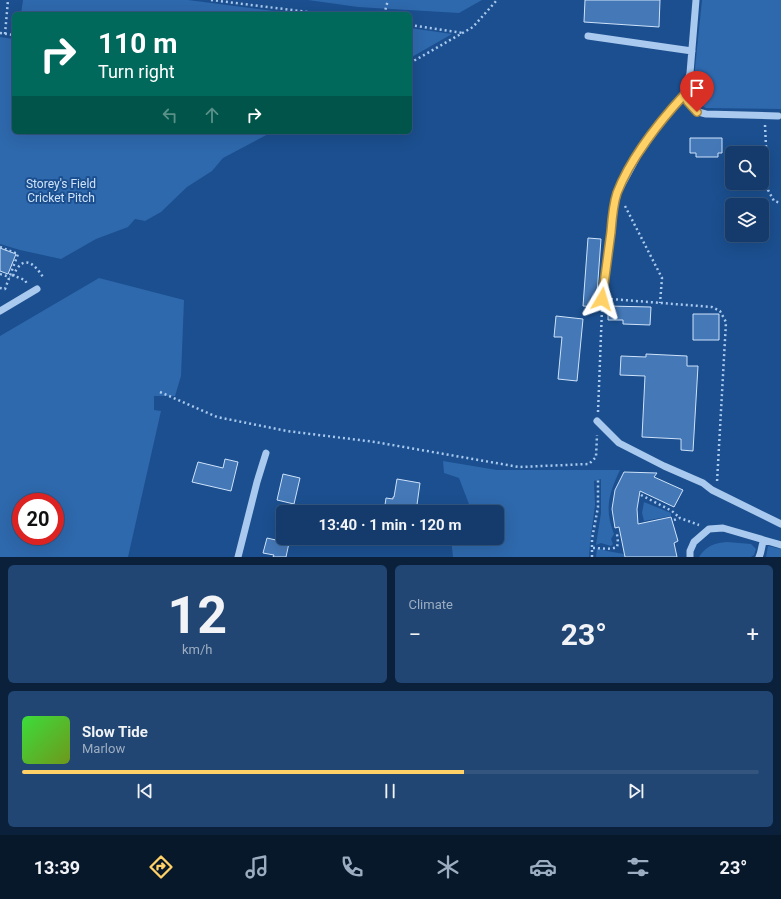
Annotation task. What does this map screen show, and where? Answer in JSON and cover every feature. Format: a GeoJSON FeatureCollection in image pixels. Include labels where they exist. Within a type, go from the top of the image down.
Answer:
{"type":"FeatureCollection","features":[{"type":"Feature","properties":{"kind":"street"},"geometry":{"type":"LineString","coordinates":[[602,299],[613,211],[618,192],[638,155],[667,114],[684,95],[690,73],[696,0]]}},
{"type":"Feature","properties":{"kind":"street"},"geometry":{"type":"LineString","coordinates":[[588,36],[692,51]]}},
{"type":"Feature","properties":{"kind":"street"},"geometry":{"type":"LineString","coordinates":[[684,95],[697,112],[706,114],[764,114],[778,116]]}},
{"type":"Feature","properties":{"kind":"street"},"geometry":{"type":"LineString","coordinates":[[0,311],[37,289]]}},
{"type":"Feature","properties":{"kind":"street"},"geometry":{"type":"LineString","coordinates":[[597,421],[618,443],[664,466],[703,483],[716,493],[781,524]]}},
{"type":"Feature","properties":{"kind":"street"},"geometry":{"type":"LineString","coordinates":[[238,557],[266,453]]}},
{"type":"Feature","properties":{"kind":"street"},"geometry":{"type":"LineString","coordinates":[[690,557],[690,551],[694,542],[708,529],[723,528],[781,545]]}},
{"type":"Feature","properties":{"kind":"street"},"geometry":{"type":"LineString","coordinates":[[759,557],[761,545],[764,540]]}},
{"type":"Feature","properties":{"kind":"path"},"geometry":{"type":"LineString","coordinates":[[6,34],[8,0]]}},
{"type":"Feature","properties":{"kind":"path"},"geometry":{"type":"LineString","coordinates":[[211,0],[308,12]]}},
{"type":"Feature","properties":{"kind":"path"},"geometry":{"type":"LineString","coordinates":[[384,12],[388,0]]}},
{"type":"Feature","properties":{"kind":"path"},"geometry":{"type":"LineString","coordinates":[[412,62],[473,27],[497,0]]}},
{"type":"Feature","properties":{"kind":"path"},"geometry":{"type":"LineString","coordinates":[[412,25],[463,33]]}},
{"type":"Feature","properties":{"kind":"path"},"geometry":{"type":"LineString","coordinates":[[0,33],[12,34]]}},
{"type":"Feature","properties":{"kind":"path"},"geometry":{"type":"LineString","coordinates":[[764,114],[768,190],[774,201],[781,203]]}},
{"type":"Feature","properties":{"kind":"path"},"geometry":{"type":"LineString","coordinates":[[618,192],[662,278],[660,303]]}},
{"type":"Feature","properties":{"kind":"path"},"geometry":{"type":"LineString","coordinates":[[0,247],[18,254],[5,290],[0,288]]}},
{"type":"Feature","properties":{"kind":"path"},"geometry":{"type":"LineString","coordinates":[[11,276],[19,266],[26,263],[31,263],[35,265],[44,277]]}},
{"type":"Feature","properties":{"kind":"path"},"geometry":{"type":"LineString","coordinates":[[0,274],[25,280],[28,285]]}},
{"type":"Feature","properties":{"kind":"path"},"geometry":{"type":"LineString","coordinates":[[160,392],[217,417],[287,431],[375,442],[519,467],[589,464],[596,457],[602,299],[712,307],[720,311],[726,322],[716,493]]}},
{"type":"Feature","properties":{"kind":"path"},"geometry":{"type":"LineString","coordinates":[[592,557],[592,540],[598,507],[598,480]]}},
{"type":"Feature","properties":{"kind":"path"},"geometry":{"type":"LineString","coordinates":[[641,495],[680,518],[708,529]]}},
{"type":"Feature","properties":{"kind":"path"},"geometry":{"type":"LineString","coordinates":[[674,520],[680,518]]}},
{"type":"Feature","properties":{"kind":"path"},"geometry":{"type":"LineString","coordinates":[[593,548],[603,547],[609,549],[618,547],[617,534]]}},
{"type":"Feature","properties":{"kind":"green space"},"geometry":{"type":"Polygon","coordinates":[[[23,0],[188,0],[281,12],[21,12],[23,0]]]}},
{"type":"Feature","properties":{"kind":"green space"},"geometry":{"type":"Polygon","coordinates":[[[308,0],[482,0],[459,13],[358,7],[308,0]]]}},
{"type":"Feature","properties":{"kind":"green space"},"geometry":{"type":"Polygon","coordinates":[[[702,0],[781,0],[781,109],[706,108],[697,103],[693,88],[702,0]]]}},
{"type":"Feature","properties":{"kind":"green space"},"geometry":{"type":"Polygon","coordinates":[[[412,28],[452,34],[412,57],[412,28]]]}},
{"type":"Feature","properties":{"kind":"green space","name":"Storey's Field Cricket Pitch"},"geometry":{"type":"Polygon","coordinates":[[[0,37],[12,39],[12,134],[268,134],[223,158],[212,171],[187,187],[161,212],[145,221],[135,219],[128,227],[96,239],[61,259],[0,244],[0,37]]]}},
{"type":"Feature","properties":{"kind":"green space"},"geometry":{"type":"Polygon","coordinates":[[[99,278],[184,300],[181,376],[175,396],[154,396],[154,410],[161,411],[128,557],[0,557],[0,336],[99,278]]]}},
{"type":"Feature","properties":{"kind":"green space"},"geometry":{"type":"Polygon","coordinates":[[[443,461],[497,470],[620,470],[613,486],[609,501],[609,517],[614,534],[611,539],[613,544],[611,546],[601,543],[596,545],[601,513],[601,479],[594,481],[595,505],[589,557],[453,557],[452,545],[504,545],[504,505],[469,505],[459,478],[444,473],[443,461]]]}},
{"type":"Feature","properties":{"kind":"green space"},"geometry":{"type":"Polygon","coordinates":[[[644,502],[671,513],[671,516],[644,521],[642,513],[644,502]]]}},
{"type":"Feature","properties":{"kind":"green space"},"geometry":{"type":"Polygon","coordinates":[[[727,542],[751,544],[756,549],[754,555],[751,557],[699,557],[704,550],[711,546],[718,543],[727,542]]]}},
{"type":"Feature","properties":{"kind":"green space"},"geometry":{"type":"Polygon","coordinates":[[[768,546],[781,549],[781,557],[766,557],[768,546]]]}},
{"type":"Feature","properties":{"kind":"green space"},"geometry":{"type":"Polygon","coordinates":[[[597,548],[624,554],[626,557],[596,557],[597,548]]]}},
{"type":"Feature","properties":{"kind":"building"},"geometry":{"type":"Polygon","coordinates":[[[585,0],[660,0],[659,27],[584,22],[585,0]]]}},
{"type":"Feature","properties":{"kind":"building"},"geometry":{"type":"Polygon","coordinates":[[[690,138],[722,138],[722,153],[718,153],[718,157],[696,157],[696,153],[690,153],[690,138]]]}},
{"type":"Feature","properties":{"kind":"building"},"geometry":{"type":"Polygon","coordinates":[[[588,238],[601,239],[596,307],[583,306],[588,238]]]}},
{"type":"Feature","properties":{"kind":"building"},"geometry":{"type":"Polygon","coordinates":[[[0,248],[16,254],[8,274],[0,271],[0,248]]]}},
{"type":"Feature","properties":{"kind":"building"},"geometry":{"type":"Polygon","coordinates":[[[608,306],[651,307],[650,325],[623,324],[623,320],[608,320],[608,306]]]}},
{"type":"Feature","properties":{"kind":"building"},"geometry":{"type":"Polygon","coordinates":[[[693,314],[719,314],[719,340],[693,340],[693,314]]]}},
{"type":"Feature","properties":{"kind":"building"},"geometry":{"type":"Polygon","coordinates":[[[556,316],[583,319],[577,381],[558,379],[562,337],[554,337],[556,316]]]}},
{"type":"Feature","properties":{"kind":"building"},"geometry":{"type":"Polygon","coordinates":[[[646,354],[687,356],[687,366],[698,366],[693,451],[681,450],[681,439],[642,437],[645,376],[620,375],[621,356],[646,357],[646,354]]]}},
{"type":"Feature","properties":{"kind":"building"},"geometry":{"type":"Polygon","coordinates":[[[225,459],[238,462],[231,491],[192,482],[198,462],[223,468],[225,459]]]}},
{"type":"Feature","properties":{"kind":"building"},"geometry":{"type":"Polygon","coordinates":[[[624,472],[657,473],[654,477],[683,490],[674,507],[640,491],[637,509],[638,524],[671,517],[678,541],[674,543],[677,557],[625,557],[619,527],[615,528],[612,509],[615,490],[624,472]]]}},
{"type":"Feature","properties":{"kind":"building"},"geometry":{"type":"Polygon","coordinates":[[[283,474],[300,478],[294,504],[277,500],[283,474]]]}},
{"type":"Feature","properties":{"kind":"building"},"geometry":{"type":"Polygon","coordinates":[[[397,479],[420,483],[417,505],[385,505],[386,498],[393,499],[397,479]]]}},
{"type":"Feature","properties":{"kind":"building"},"geometry":{"type":"Polygon","coordinates":[[[267,538],[276,540],[276,545],[289,545],[286,557],[273,557],[274,555],[263,553],[267,538]]]}},
{"type":"Feature","properties":{"kind":"route"},"geometry":{"type":"LineString","coordinates":[[602,299],[613,211],[615,200],[624,178],[638,155],[667,114],[684,95],[692,108],[697,112]]}}]}
